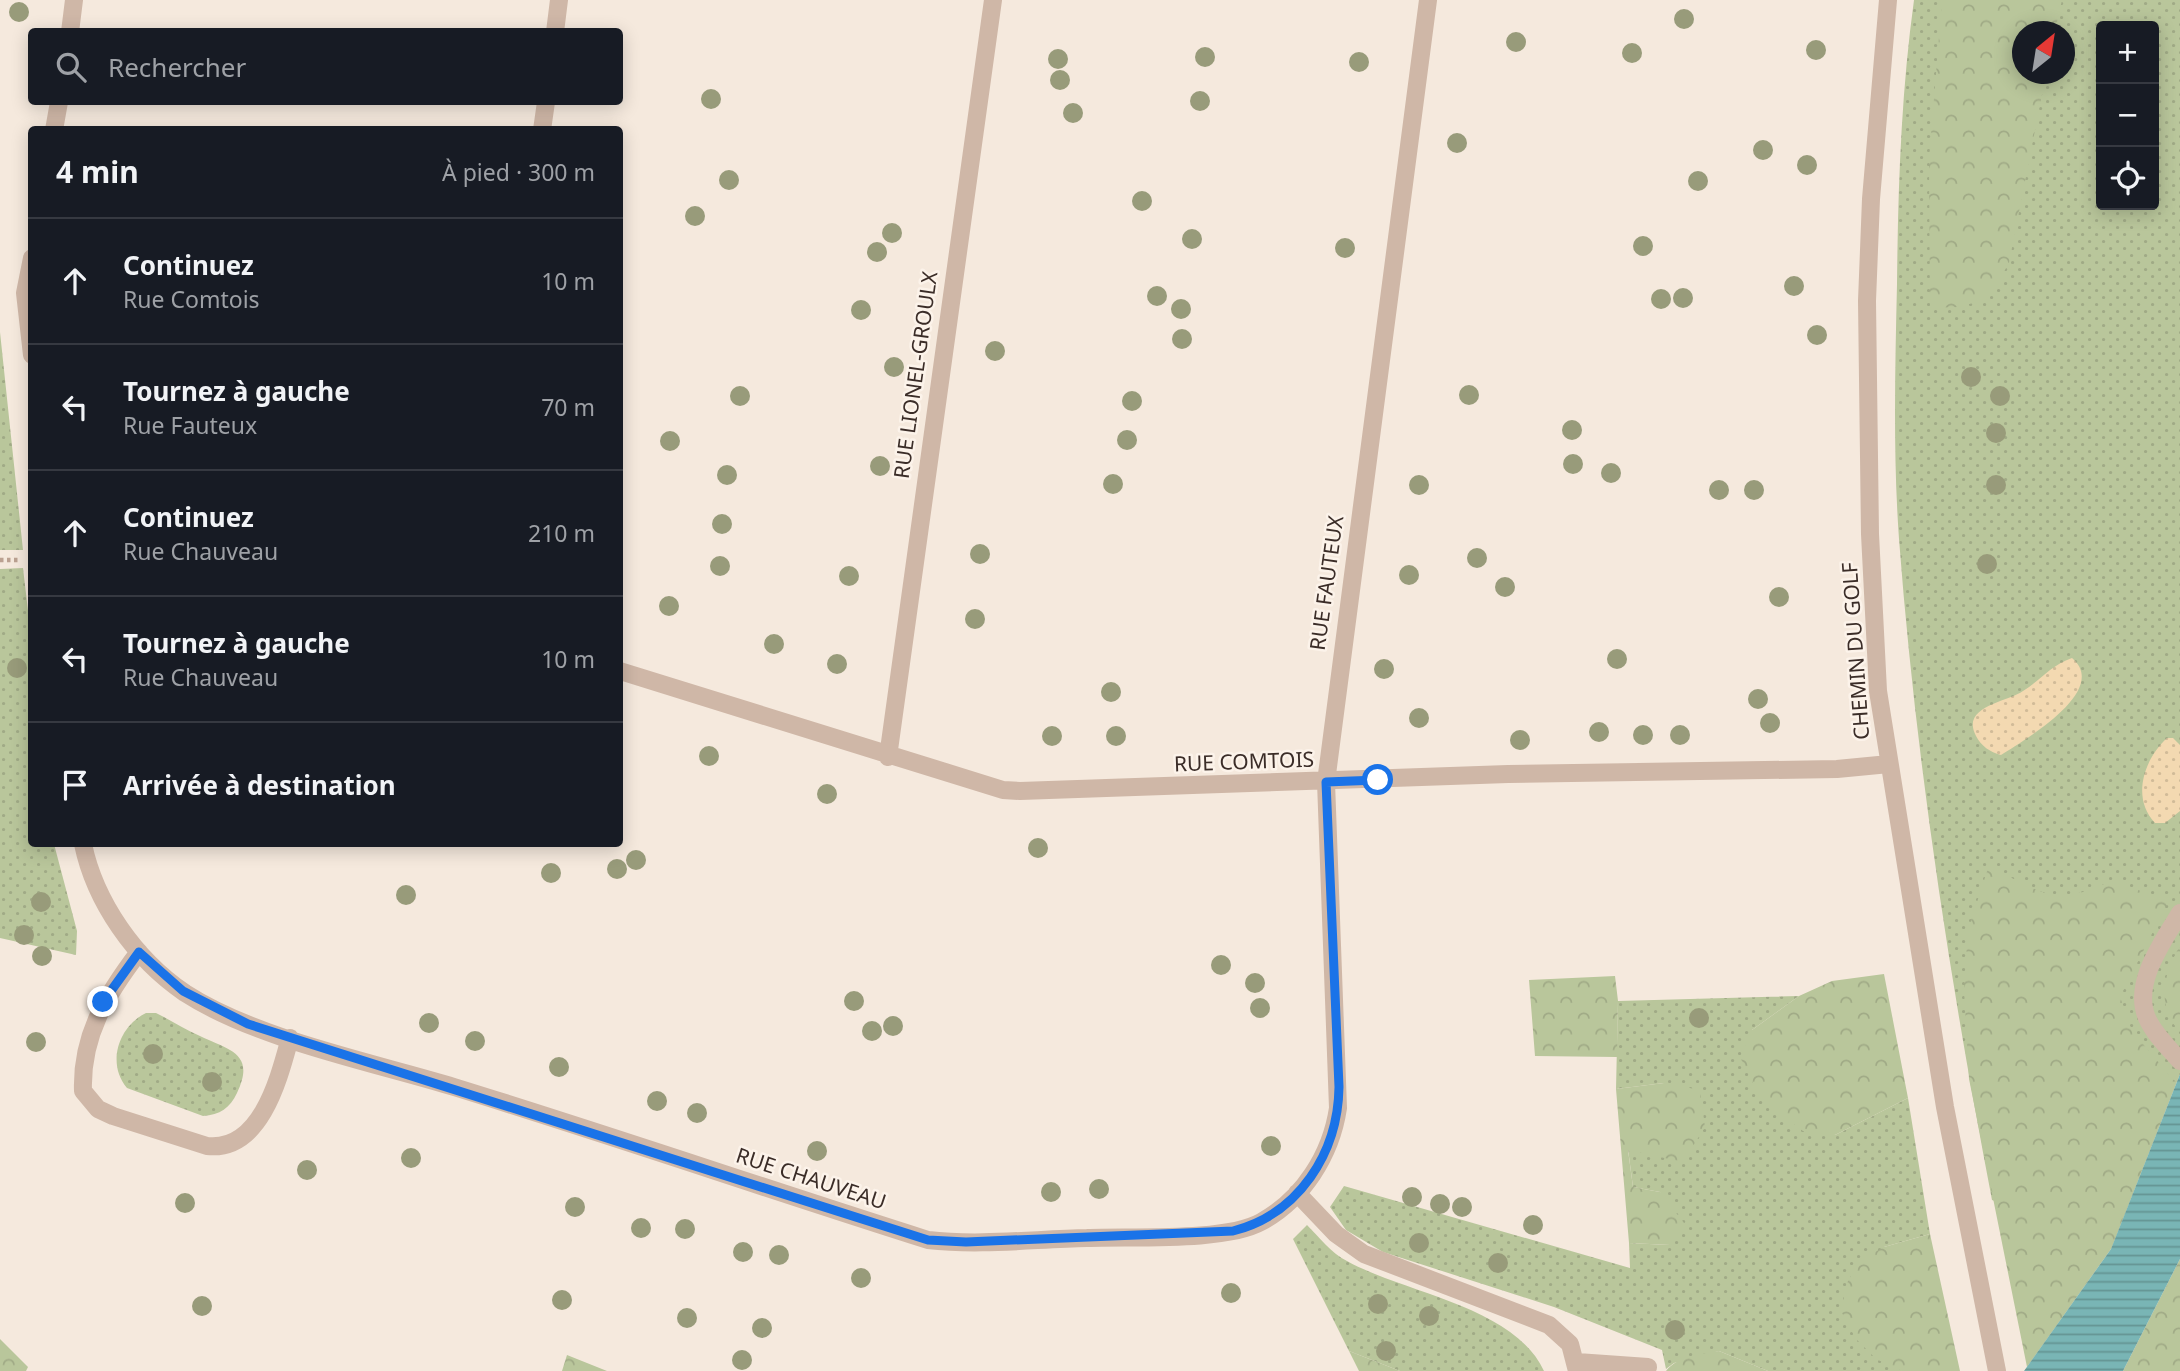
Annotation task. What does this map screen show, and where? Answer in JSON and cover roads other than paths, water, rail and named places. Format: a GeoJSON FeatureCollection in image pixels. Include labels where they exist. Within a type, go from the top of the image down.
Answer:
{"type":"FeatureCollection","features":[{"type":"Feature","properties":{"kind":"street"},"geometry":{"type":"LineString","coordinates":[[70,28],[74,0]]}},
{"type":"Feature","properties":{"kind":"street"},"geometry":{"type":"LineString","coordinates":[[556,28],[559,0]]}},
{"type":"Feature","properties":{"kind":"street","name":"RUE LIONEL-GROULX"},"geometry":{"type":"LineString","coordinates":[[888,757],[993,0]]}},
{"type":"Feature","properties":{"kind":"street","name":"RUE FAUTEUX"},"geometry":{"type":"LineString","coordinates":[[1315,1171],[1331,1141],[1338,1108],[1326,782],[1428,0]]}},
{"type":"Feature","properties":{"kind":"street","name":"CHEMIN DU GOLF"},"geometry":{"type":"LineString","coordinates":[[1888,0],[1871,199],[1867,301],[1870,534],[1878,691],[1945,1107],[1997,1371]]}},
{"type":"Feature","properties":{"kind":"street"},"geometry":{"type":"LineString","coordinates":[[55,126],[58,105]]}},
{"type":"Feature","properties":{"kind":"street"},"geometry":{"type":"LineString","coordinates":[[542,126],[545,105]]}},
{"type":"Feature","properties":{"kind":"street"},"geometry":{"type":"LineString","coordinates":[[28,281],[28,314]]}},
{"type":"Feature","properties":{"kind":"street","name":"RUE COMTOIS"},"geometry":{"type":"LineString","coordinates":[[623,672],[888,757],[1003,790],[1020,792],[1508,774],[1837,769],[1889,764]]}},
{"type":"Feature","properties":{"kind":"street","name":"RUE CHAUVEAU"},"geometry":{"type":"LineString","coordinates":[[84,847],[89,869],[105,904],[139,952],[175,985],[205,1005],[290,1038],[456,1088],[928,1240],[966,1242],[1233,1231],[1258,1223],[1283,1208],[1315,1171]]}},
{"type":"Feature","properties":{"kind":"street"},"geometry":{"type":"LineString","coordinates":[[2180,913],[2148,974],[2143,993],[2146,1015],[2153,1028],[2180,1061]]}},
{"type":"Feature","properties":{"kind":"street"},"geometry":{"type":"LineString","coordinates":[[139,952],[112,988],[93,1021],[84,1066],[83,1091],[98,1109],[207,1146],[223,1148],[246,1133],[258,1119],[272,1094],[290,1038]]}},
{"type":"Feature","properties":{"kind":"street"},"geometry":{"type":"LineString","coordinates":[[1297,1193],[1348,1245],[1382,1261],[1549,1325],[1570,1344],[1577,1366],[1648,1367]]}},
{"type":"Feature","properties":{"kind":"water"},"geometry":{"type":"Polygon","coordinates":[[[2180,1074],[2180,1259],[2123,1371],[2024,1371],[2111,1249],[2180,1074]]]}}]}
